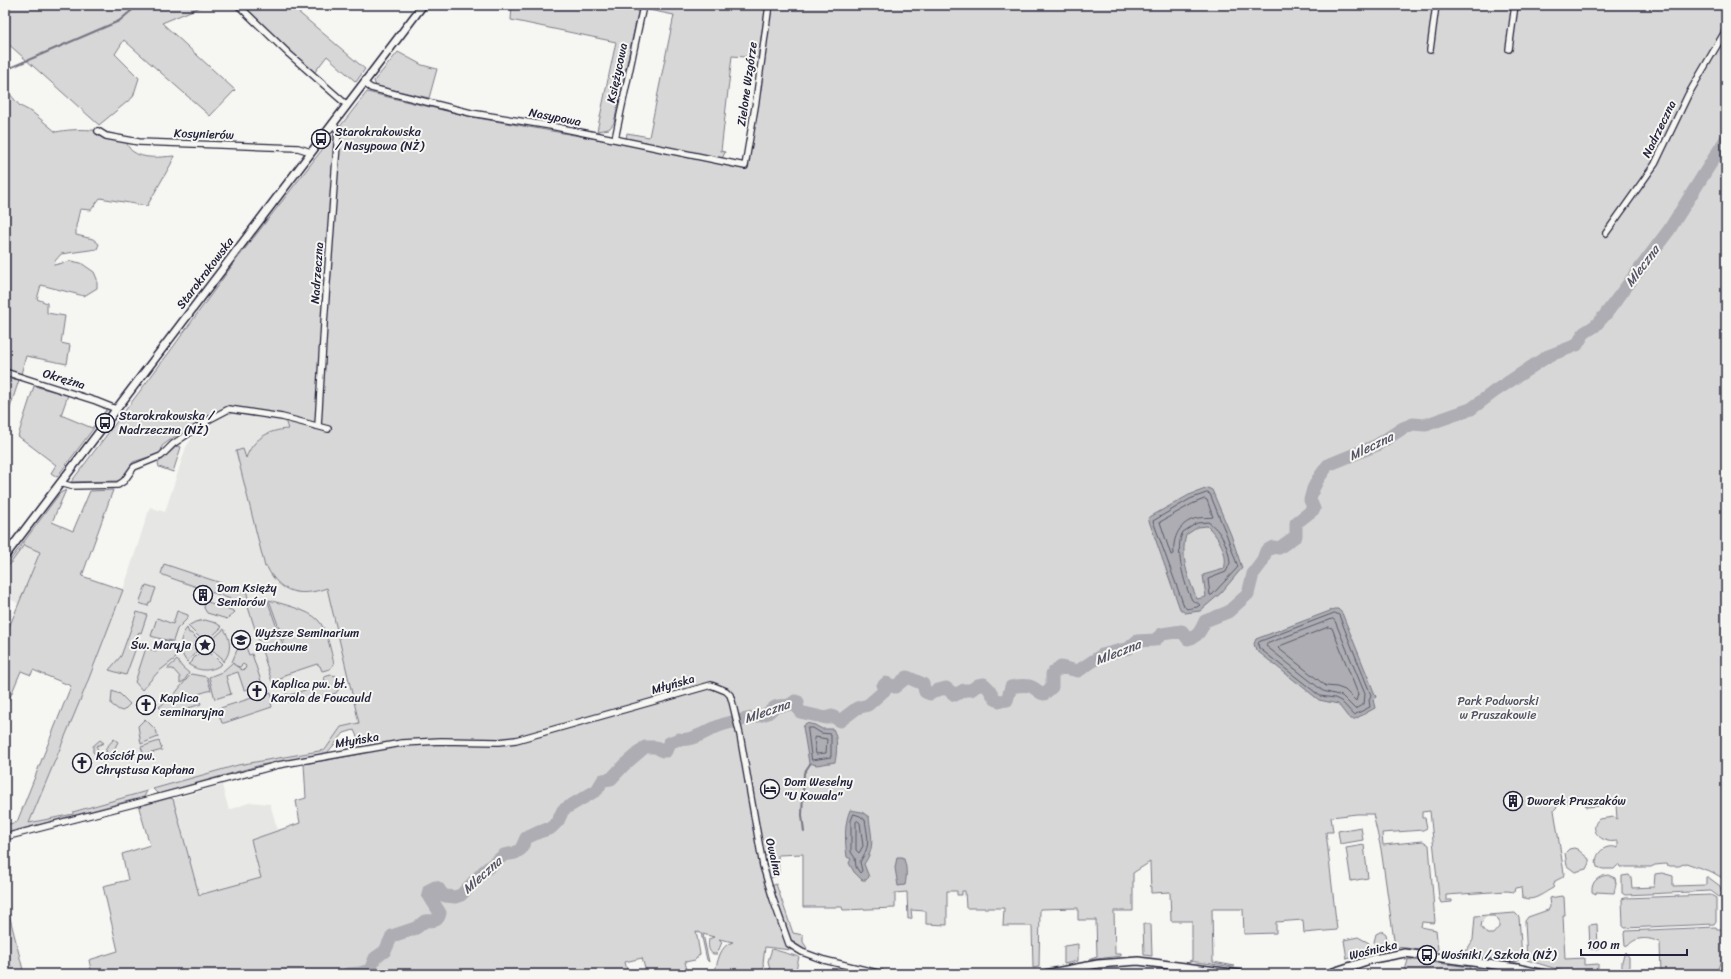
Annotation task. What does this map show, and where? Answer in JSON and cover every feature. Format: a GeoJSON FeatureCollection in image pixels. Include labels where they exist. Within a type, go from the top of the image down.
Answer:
{"type":"FeatureCollection","features":[{"type":"Feature","properties":{"kind":"street"},"geometry":{"type":"LineString","coordinates":[[238,5],[347,105]]}},
{"type":"Feature","properties":{"kind":"street","name":"Starokrakowska"},"geometry":{"type":"LineString","coordinates":[[5,556],[423,5]]}},
{"type":"Feature","properties":{"kind":"street","name":"Zielone Wzgórze"},"geometry":{"type":"LineString","coordinates":[[745,166],[756,102],[769,5]]}},
{"type":"Feature","properties":{"kind":"street"},"geometry":{"type":"LineString","coordinates":[[1430,50],[1436,5]]}},
{"type":"Feature","properties":{"kind":"street"},"geometry":{"type":"LineString","coordinates":[[1509,49],[1515,5]]}},
{"type":"Feature","properties":{"kind":"street","name":"Księżycowa"},"geometry":{"type":"LineString","coordinates":[[615,139],[642,11]]}},
{"type":"Feature","properties":{"kind":"street","name":"Nadrzeczna"},"geometry":{"type":"LineString","coordinates":[[1606,233],[1654,164],[1688,95],[1726,30]]}},
{"type":"Feature","properties":{"kind":"street","name":"Nasypowa"},"geometry":{"type":"LineString","coordinates":[[364,83],[371,88],[471,113],[551,126],[745,166]]}},
{"type":"Feature","properties":{"kind":"street","name":"Nadrzeczna"},"geometry":{"type":"LineString","coordinates":[[318,426],[338,131],[333,123]]}},
{"type":"Feature","properties":{"kind":"street","name":"Kosynierów"},"geometry":{"type":"LineString","coordinates":[[98,131],[106,136],[139,142],[298,148],[311,152]]}},
{"type":"Feature","properties":{"kind":"street","name":"Okrężna"},"geometry":{"type":"LineString","coordinates":[[5,372],[96,400],[116,409]]}},
{"type":"Feature","properties":{"kind":"street"},"geometry":{"type":"LineString","coordinates":[[60,483],[71,486],[118,485],[124,481],[134,467],[161,456],[173,444],[210,419],[229,409],[282,417],[328,429]]}},
{"type":"Feature","properties":{"kind":"street","name":"Owalna"},"geometry":{"type":"LineString","coordinates":[[715,686],[726,690],[730,695],[736,715],[763,866],[788,941],[791,946],[812,956],[882,974]]}},
{"type":"Feature","properties":{"kind":"street","name":"Młyńska"},"geometry":{"type":"LineString","coordinates":[[5,837],[278,764],[402,743],[441,741],[499,742],[516,740],[698,688],[715,686]]}},
{"type":"Feature","properties":{"kind":"street","name":"Wośnicka"},"geometry":{"type":"LineString","coordinates":[[1327,974],[1373,959],[1405,953],[1517,968],[1544,974]]}},
{"type":"Feature","properties":{"kind":"street"},"geometry":{"type":"LineString","coordinates":[[1046,974],[1098,964],[1138,961],[1240,974]]}},
{"type":"Feature","properties":{"kind":"shaded area","name":"Wyższe Seminarium Duchowne"},"geometry":{"type":"Polygon","coordinates":[[[230,412],[285,420],[401,737],[359,723],[341,727],[326,750],[238,765],[61,816],[29,823],[84,691],[123,590],[150,507],[165,512],[186,447],[197,430],[230,412]]]}},
{"type":"Feature","properties":{"kind":"shaded area"},"geometry":{"type":"Polygon","coordinates":[[[24,545],[40,552],[19,604],[5,596],[5,571],[24,545]]]}},
{"type":"Feature","properties":{"kind":"shaded area"},"geometry":{"type":"Polygon","coordinates":[[[222,785],[229,810],[251,802],[270,804],[278,831],[251,840],[261,878],[199,896],[173,799],[222,785]]]}},
{"type":"Feature","properties":{"kind":"green space"},"geometry":{"type":"Polygon","coordinates":[[[5,5],[205,5],[162,23],[235,90],[210,116],[124,40],[115,54],[139,78],[133,97],[99,125],[5,41],[5,5]]]}},
{"type":"Feature","properties":{"kind":"green space"},"geometry":{"type":"Polygon","coordinates":[[[241,5],[290,5],[365,69],[356,82],[327,56],[314,73],[241,5]]]}},
{"type":"Feature","properties":{"kind":"green space"},"geometry":{"type":"Polygon","coordinates":[[[512,5],[537,9],[539,5],[766,5],[758,58],[732,56],[721,151],[725,152],[722,159],[626,139],[627,133],[649,137],[674,15],[639,8],[614,123],[609,129],[597,131],[616,42],[511,20],[512,5]]]}},
{"type":"Feature","properties":{"kind":"green space","name":"Park Podworski w Pruszakowie"},"geometry":{"type":"Polygon","coordinates":[[[771,5],[1726,5],[1726,880],[1712,872],[1686,863],[1679,866],[1670,866],[1665,864],[1651,867],[1620,867],[1619,864],[1614,869],[1603,869],[1597,867],[1597,857],[1602,850],[1609,847],[1618,848],[1618,841],[1604,840],[1598,835],[1595,829],[1596,822],[1599,819],[1614,817],[1617,819],[1616,805],[1586,807],[1585,802],[1579,802],[1578,796],[1568,797],[1569,803],[1560,804],[1554,810],[1564,873],[1563,877],[1555,881],[1553,888],[1538,897],[1530,899],[1522,897],[1521,887],[1515,888],[1514,892],[1507,891],[1446,895],[1446,900],[1452,900],[1452,902],[1441,903],[1439,898],[1430,811],[1422,812],[1422,818],[1425,818],[1427,828],[1423,830],[1382,833],[1383,845],[1423,841],[1429,845],[1435,922],[1422,922],[1421,927],[1436,930],[1438,949],[1436,951],[1395,947],[1381,849],[1373,814],[1331,817],[1333,832],[1326,832],[1337,930],[1304,933],[1303,920],[1276,922],[1276,933],[1244,934],[1243,909],[1212,909],[1213,962],[1235,966],[1189,961],[1192,960],[1192,921],[1171,921],[1170,892],[1151,893],[1150,862],[1133,873],[1133,911],[1114,911],[1115,954],[1121,954],[1121,956],[1088,960],[1097,957],[1096,920],[1078,920],[1078,908],[1040,909],[1039,967],[1033,968],[1032,926],[1003,926],[1004,908],[966,908],[965,891],[962,891],[962,895],[957,895],[957,891],[947,891],[947,925],[926,924],[926,911],[911,910],[912,918],[908,919],[907,892],[895,893],[895,908],[843,910],[842,907],[803,907],[803,854],[778,855],[779,874],[771,878],[769,877],[766,863],[770,884],[791,950],[765,947],[763,963],[765,974],[714,974],[722,951],[728,944],[733,942],[719,939],[722,942],[717,954],[713,954],[709,950],[708,943],[709,939],[714,937],[703,934],[709,962],[707,960],[701,933],[696,931],[700,954],[695,960],[685,962],[688,974],[636,974],[646,972],[642,958],[625,962],[628,974],[92,974],[89,960],[118,951],[103,886],[128,880],[122,854],[150,845],[139,808],[140,806],[170,798],[173,799],[199,895],[261,878],[251,840],[300,823],[296,801],[306,798],[304,764],[367,753],[366,747],[362,748],[354,730],[344,733],[327,753],[261,765],[158,794],[153,789],[238,765],[325,750],[341,727],[359,723],[327,588],[308,592],[292,591],[278,583],[267,567],[265,567],[236,451],[243,449],[246,458],[249,451],[262,437],[274,431],[288,429],[285,420],[230,412],[208,418],[189,430],[189,426],[162,446],[161,453],[133,462],[120,481],[71,482],[168,354],[234,263],[367,92],[472,117],[608,141],[744,169],[746,165],[771,5]],[[772,855],[764,856],[765,861],[772,855]]]}},
{"type":"Feature","properties":{"kind":"green space"},"geometry":{"type":"Polygon","coordinates":[[[398,52],[422,65],[437,69],[429,98],[376,86],[374,81],[398,52]]]}},
{"type":"Feature","properties":{"kind":"green space"},"geometry":{"type":"Polygon","coordinates":[[[5,71],[7,74],[9,93],[20,106],[32,112],[56,132],[72,130],[99,131],[116,135],[123,139],[132,151],[142,156],[174,156],[147,206],[100,198],[91,210],[80,209],[76,226],[76,235],[93,239],[99,244],[97,249],[61,254],[55,261],[54,265],[71,261],[81,263],[94,272],[97,279],[97,288],[84,296],[41,285],[37,299],[47,303],[47,313],[65,316],[61,343],[70,345],[67,364],[26,356],[21,374],[5,370],[5,71]]]}},
{"type":"Feature","properties":{"kind":"green space"},"geometry":{"type":"Polygon","coordinates":[[[5,377],[19,380],[5,423],[5,377]]]}},
{"type":"Feature","properties":{"kind":"green space"},"geometry":{"type":"Polygon","coordinates":[[[34,386],[68,395],[61,415],[92,428],[106,410],[98,404],[108,409],[57,477],[51,473],[56,465],[18,436],[34,386]]]}},
{"type":"Feature","properties":{"kind":"green space"},"geometry":{"type":"Polygon","coordinates":[[[177,446],[181,447],[173,472],[159,467],[158,463],[177,446]]]}},
{"type":"Feature","properties":{"kind":"green space"},"geometry":{"type":"Polygon","coordinates":[[[66,490],[52,522],[73,531],[90,491],[113,490],[82,576],[123,590],[84,691],[29,823],[73,814],[73,812],[147,791],[144,797],[6,833],[5,825],[17,822],[71,686],[33,670],[31,675],[21,671],[5,709],[5,637],[40,552],[24,545],[5,571],[5,567],[60,493],[66,490]]]}},
{"type":"Feature","properties":{"kind":"green space"},"geometry":{"type":"Polygon","coordinates":[[[164,564],[242,590],[247,593],[248,600],[245,604],[161,574],[164,564]]]}},
{"type":"Feature","properties":{"kind":"green space"},"geometry":{"type":"Polygon","coordinates":[[[146,585],[156,588],[148,606],[139,603],[146,585]]]}},
{"type":"Feature","properties":{"kind":"green space"},"geometry":{"type":"Polygon","coordinates":[[[255,599],[267,599],[285,651],[287,650],[269,600],[302,610],[314,616],[318,620],[324,629],[332,653],[334,664],[330,669],[322,671],[320,666],[317,664],[284,675],[283,678],[272,682],[248,607],[255,599]]]}},
{"type":"Feature","properties":{"kind":"green space"},"geometry":{"type":"Polygon","coordinates":[[[205,601],[235,612],[227,619],[207,613],[204,608],[205,601]]]}},
{"type":"Feature","properties":{"kind":"green space"},"geometry":{"type":"Polygon","coordinates":[[[177,611],[188,615],[188,618],[177,629],[173,641],[151,636],[157,618],[173,624],[177,611]]]}},
{"type":"Feature","properties":{"kind":"green space"},"geometry":{"type":"Polygon","coordinates":[[[137,612],[147,615],[141,633],[139,632],[134,644],[137,645],[126,675],[109,670],[121,656],[137,612]]]}},
{"type":"Feature","properties":{"kind":"green space"},"geometry":{"type":"Polygon","coordinates":[[[205,620],[216,623],[222,627],[209,639],[201,639],[201,637],[188,626],[195,622],[205,620]]]}},
{"type":"Feature","properties":{"kind":"green space"},"geometry":{"type":"Polygon","coordinates":[[[187,628],[189,633],[191,633],[199,641],[199,649],[196,650],[187,662],[182,654],[181,641],[187,628]]]}},
{"type":"Feature","properties":{"kind":"green space"},"geometry":{"type":"Polygon","coordinates":[[[224,629],[230,646],[228,654],[223,662],[222,658],[211,649],[211,642],[214,641],[214,638],[224,629]]]}},
{"type":"Feature","properties":{"kind":"green space"},"geometry":{"type":"Polygon","coordinates":[[[161,639],[173,643],[176,658],[158,672],[142,690],[135,682],[146,648],[156,651],[161,639]]]}},
{"type":"Feature","properties":{"kind":"green space"},"geometry":{"type":"Polygon","coordinates":[[[246,647],[249,655],[252,654],[262,684],[244,690],[238,672],[226,676],[231,694],[215,699],[209,677],[222,672],[232,663],[235,665],[232,662],[237,650],[246,647]],[[243,664],[240,667],[236,666],[242,670],[245,669],[246,666],[243,664]]]}},
{"type":"Feature","properties":{"kind":"green space"},"geometry":{"type":"Polygon","coordinates":[[[201,651],[209,651],[209,654],[212,654],[222,664],[209,670],[201,670],[188,664],[192,662],[201,651]]]}},
{"type":"Feature","properties":{"kind":"green space"},"geometry":{"type":"Polygon","coordinates":[[[177,660],[189,673],[184,681],[180,683],[180,677],[173,669],[167,669],[177,660]]]}},
{"type":"Feature","properties":{"kind":"green space"},"geometry":{"type":"Polygon","coordinates":[[[191,674],[207,677],[211,690],[198,694],[201,704],[167,715],[159,707],[173,696],[191,674]]]}},
{"type":"Feature","properties":{"kind":"green space"},"geometry":{"type":"Polygon","coordinates":[[[331,675],[337,676],[339,687],[336,693],[315,700],[288,702],[286,698],[271,703],[272,707],[222,723],[217,709],[271,692],[273,700],[286,696],[286,694],[290,695],[323,684],[325,681],[324,677],[331,675]]]}},
{"type":"Feature","properties":{"kind":"green space"},"geometry":{"type":"Polygon","coordinates":[[[112,691],[120,694],[130,704],[123,711],[111,704],[112,691]]]}},
{"type":"Feature","properties":{"kind":"green space"},"geometry":{"type":"Polygon","coordinates":[[[145,719],[156,730],[158,737],[141,744],[138,726],[145,719]]]}},
{"type":"Feature","properties":{"kind":"green space"},"geometry":{"type":"Polygon","coordinates":[[[114,739],[118,742],[112,754],[108,759],[102,762],[93,752],[93,746],[100,740],[104,743],[96,746],[98,749],[95,752],[98,755],[101,753],[103,754],[107,751],[105,749],[114,739]]]}},
{"type":"Feature","properties":{"kind":"green space"},"geometry":{"type":"Polygon","coordinates":[[[159,741],[162,750],[144,755],[141,747],[159,741]]]}},
{"type":"Feature","properties":{"kind":"green space"},"geometry":{"type":"Polygon","coordinates":[[[1361,827],[1363,840],[1340,844],[1338,831],[1361,827]]]}},
{"type":"Feature","properties":{"kind":"green space"},"geometry":{"type":"Polygon","coordinates":[[[1364,845],[1368,878],[1351,881],[1346,848],[1364,845]]]}},
{"type":"Feature","properties":{"kind":"green space"},"geometry":{"type":"Polygon","coordinates":[[[1574,848],[1589,859],[1586,869],[1575,872],[1567,866],[1565,853],[1569,849],[1574,848]]]}},
{"type":"Feature","properties":{"kind":"green space"},"geometry":{"type":"Polygon","coordinates":[[[1662,873],[1673,876],[1673,886],[1706,885],[1706,877],[1708,877],[1720,886],[1722,895],[1719,897],[1711,891],[1625,895],[1622,893],[1622,876],[1629,875],[1631,878],[1632,888],[1654,887],[1655,874],[1662,873]]]}},
{"type":"Feature","properties":{"kind":"green space"},"geometry":{"type":"Polygon","coordinates":[[[1608,875],[1615,878],[1616,884],[1614,893],[1596,892],[1596,894],[1592,892],[1594,882],[1608,875]]]}},
{"type":"Feature","properties":{"kind":"green space"},"geometry":{"type":"Polygon","coordinates":[[[776,884],[793,933],[803,935],[803,942],[807,948],[805,950],[796,945],[791,939],[772,886],[776,884]]]}},
{"type":"Feature","properties":{"kind":"green space"},"geometry":{"type":"Polygon","coordinates":[[[1711,895],[1716,898],[1716,921],[1714,924],[1625,928],[1623,926],[1622,899],[1711,895]]]}},
{"type":"Feature","properties":{"kind":"green space"},"geometry":{"type":"Polygon","coordinates":[[[1564,897],[1565,915],[1563,915],[1565,959],[1584,958],[1584,965],[1598,964],[1598,973],[1622,973],[1622,961],[1625,952],[1629,957],[1629,974],[1573,974],[1527,960],[1525,921],[1528,917],[1548,910],[1550,907],[1549,898],[1564,897]]]}},
{"type":"Feature","properties":{"kind":"green space"},"geometry":{"type":"Polygon","coordinates":[[[1515,913],[1519,917],[1522,957],[1519,957],[1519,960],[1515,962],[1443,952],[1467,950],[1473,940],[1475,916],[1515,913]],[[1487,916],[1482,921],[1481,927],[1487,934],[1493,934],[1499,927],[1499,921],[1494,916],[1487,916]]]}},
{"type":"Feature","properties":{"kind":"green space"},"geometry":{"type":"Polygon","coordinates":[[[9,914],[24,974],[5,974],[5,915],[9,914]]]}},
{"type":"Feature","properties":{"kind":"green space"},"geometry":{"type":"Polygon","coordinates":[[[1143,924],[1151,924],[1152,956],[1144,955],[1143,924]]]}},
{"type":"Feature","properties":{"kind":"green space"},"geometry":{"type":"Polygon","coordinates":[[[1597,924],[1598,949],[1590,949],[1589,925],[1597,924]]]}},
{"type":"Feature","properties":{"kind":"green space"},"geometry":{"type":"Polygon","coordinates":[[[1716,927],[1717,929],[1723,929],[1726,934],[1726,955],[1723,955],[1716,974],[1661,974],[1660,943],[1643,938],[1635,940],[1628,946],[1625,945],[1624,933],[1626,931],[1716,927]]]}},
{"type":"Feature","properties":{"kind":"green space"},"geometry":{"type":"Polygon","coordinates":[[[1382,931],[1386,934],[1388,947],[1376,950],[1374,942],[1376,934],[1382,931]]]}},
{"type":"Feature","properties":{"kind":"green space"},"geometry":{"type":"Polygon","coordinates":[[[1358,937],[1369,943],[1372,951],[1347,959],[1344,940],[1358,937]]]}},
{"type":"Feature","properties":{"kind":"green space"},"geometry":{"type":"Polygon","coordinates":[[[1078,944],[1078,961],[1064,964],[1064,946],[1078,944]]]}},
{"type":"Feature","properties":{"kind":"green space"},"geometry":{"type":"Polygon","coordinates":[[[772,949],[799,957],[795,974],[771,974],[768,961],[772,949]]]}},
{"type":"Feature","properties":{"kind":"green space"},"geometry":{"type":"Polygon","coordinates":[[[1405,959],[1470,967],[1469,974],[1404,974],[1408,960],[1405,959]]]}},
{"type":"Feature","properties":{"kind":"water"},"geometry":{"type":"Polygon","coordinates":[[[1208,488],[1212,490],[1231,535],[1242,568],[1221,593],[1200,611],[1185,613],[1180,609],[1148,518],[1189,495],[1208,488]],[[1207,526],[1198,527],[1186,535],[1184,543],[1184,559],[1197,599],[1206,597],[1203,575],[1224,569],[1224,551],[1219,540],[1207,526]]]}},
{"type":"Feature","properties":{"kind":"water"},"geometry":{"type":"Polygon","coordinates":[[[1338,609],[1342,613],[1376,697],[1373,700],[1375,708],[1355,719],[1348,717],[1338,704],[1319,700],[1256,650],[1254,644],[1256,639],[1338,609]]]}},
{"type":"Feature","properties":{"kind":"water"},"geometry":{"type":"Polygon","coordinates":[[[806,723],[815,725],[822,729],[833,729],[835,732],[837,750],[835,762],[817,765],[809,763],[803,727],[806,723]]]}},
{"type":"Feature","properties":{"kind":"water"},"geometry":{"type":"Polygon","coordinates":[[[850,810],[862,812],[869,817],[872,841],[868,858],[864,864],[869,877],[866,880],[862,880],[854,872],[849,863],[851,859],[847,857],[846,833],[850,810]]]}},
{"type":"Feature","properties":{"kind":"water"},"geometry":{"type":"Polygon","coordinates":[[[897,857],[903,857],[905,863],[905,885],[898,886],[895,868],[897,857]]]}},
{"type":"Feature","properties":{"kind":"waterway"},"geometry":{"type":"LineString","coordinates":[[5,70],[119,21],[138,5]]}},
{"type":"Feature","properties":{"kind":"waterway","name":"Mleczna"},"geometry":{"type":"LineString","coordinates":[[347,974],[360,973],[370,970],[375,958],[385,951],[392,936],[416,928],[425,921],[436,920],[438,918],[440,913],[428,894],[429,890],[435,887],[446,896],[455,897],[461,895],[484,871],[504,855],[515,853],[521,849],[526,838],[551,828],[558,821],[563,810],[597,790],[603,780],[611,779],[624,765],[645,747],[656,747],[666,751],[669,743],[679,739],[683,740],[692,738],[720,725],[759,716],[769,712],[775,707],[789,705],[795,701],[798,702],[797,707],[800,712],[826,718],[832,716],[840,721],[857,708],[868,705],[885,690],[883,686],[886,683],[895,687],[907,677],[923,684],[925,692],[930,694],[946,688],[955,695],[964,690],[971,690],[978,685],[984,684],[995,699],[999,701],[1007,700],[1011,687],[1016,686],[1030,686],[1044,694],[1052,687],[1052,674],[1061,667],[1078,671],[1102,655],[1129,648],[1137,641],[1155,640],[1162,634],[1182,631],[1188,639],[1194,637],[1197,635],[1205,621],[1228,612],[1248,594],[1253,574],[1262,562],[1266,551],[1273,547],[1279,548],[1296,536],[1296,523],[1314,509],[1310,500],[1313,489],[1328,465],[1377,445],[1403,428],[1413,424],[1425,425],[1471,409],[1495,391],[1548,356],[1577,345],[1584,333],[1595,326],[1605,315],[1669,230],[1726,139]]}},
{"type":"Feature","properties":{"kind":"waterway"},"geometry":{"type":"LineString","coordinates":[[804,832],[802,815],[804,773],[810,764]]}},
{"type":"Feature","properties":{"kind":"place","name":"Starokrakowska / Nasypowa (NŻ)"},"geometry":{"type":"Point","coordinates":[321,139]}},
{"type":"Feature","properties":{"kind":"place","name":"Starokrakowska / Nadrzeczna (NŻ)"},"geometry":{"type":"Point","coordinates":[105,423]}},
{"type":"Feature","properties":{"kind":"place","name":"Dom Księży Seniorów"},"geometry":{"type":"Point","coordinates":[203,595]}},
{"type":"Feature","properties":{"kind":"place","name":"Wyższe Seminarium Duchowne"},"geometry":{"type":"Point","coordinates":[241,640]}},
{"type":"Feature","properties":{"kind":"place","name":"Św. Maryja"},"geometry":{"type":"Point","coordinates":[205,645]}},
{"type":"Feature","properties":{"kind":"place","name":"Kaplica pw. bł. Karola de Foucauld"},"geometry":{"type":"Point","coordinates":[257,691]}},
{"type":"Feature","properties":{"kind":"place","name":"Kaplica seminaryjna"},"geometry":{"type":"Point","coordinates":[146,705]}},
{"type":"Feature","properties":{"kind":"place","name":"Kościół pw. Chrystusa Kapłana"},"geometry":{"type":"Point","coordinates":[82,763]}},
{"type":"Feature","properties":{"kind":"place","name":"Dom Weselny \"U Kowala\""},"geometry":{"type":"Point","coordinates":[770,789]}},
{"type":"Feature","properties":{"kind":"place","name":"Dworek Pruszaków"},"geometry":{"type":"Point","coordinates":[1513,801]}},
{"type":"Feature","properties":{"kind":"place","name":"Wośniki / Szkoła (NŻ)"},"geometry":{"type":"Point","coordinates":[1427,955]}}]}
